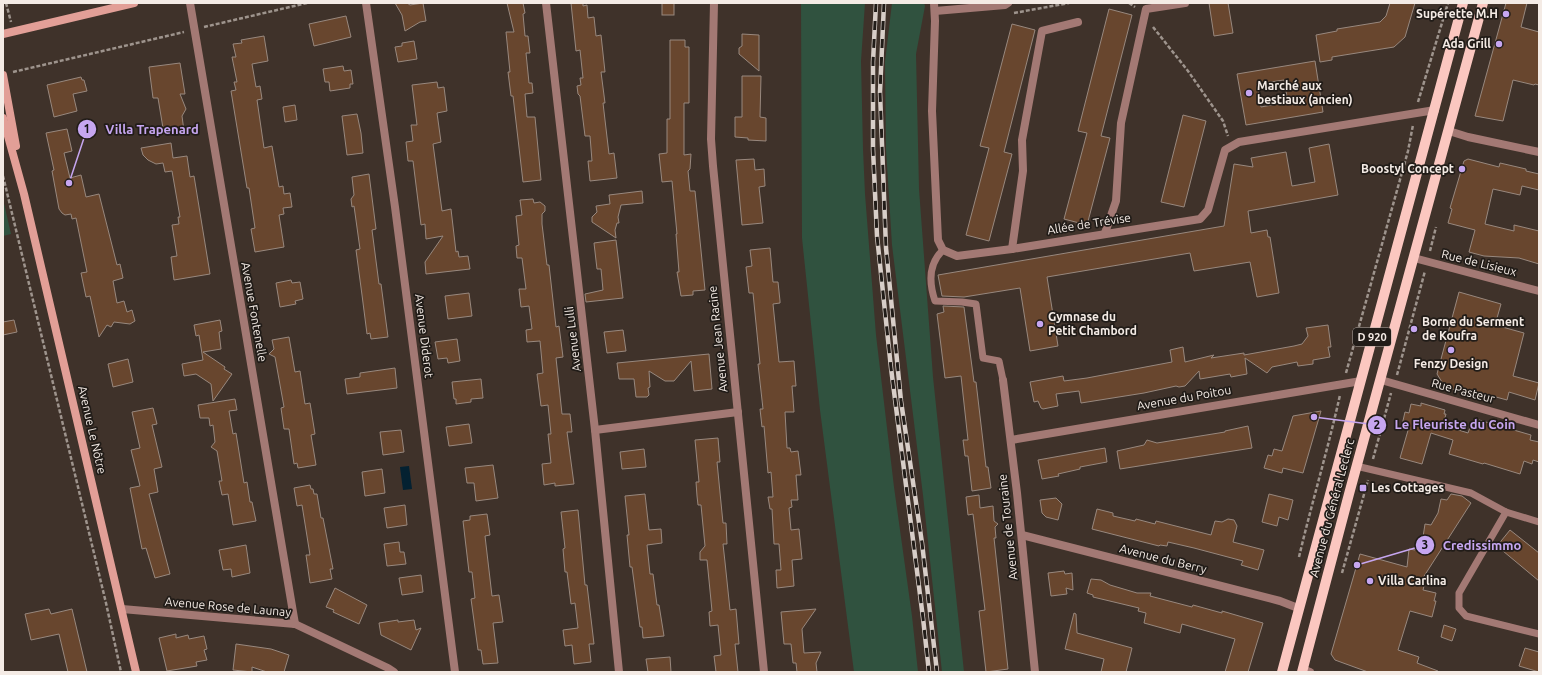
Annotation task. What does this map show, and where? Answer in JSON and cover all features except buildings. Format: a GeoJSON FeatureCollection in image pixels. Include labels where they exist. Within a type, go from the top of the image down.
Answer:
{"type":"FeatureCollection","features":[{"type":"Feature","properties":{"kind":"main road"},"geometry":{"type":"LineString","coordinates":[[3,34],[134,3]]}},
{"type":"Feature","properties":{"kind":"main road","name":"Avenue du Général Leclerc"},"geometry":{"type":"LineString","coordinates":[[1282,672],[1298,608],[1463,3]]}},
{"type":"Feature","properties":{"kind":"main road","name":"Avenue du Général Leclerc"},"geometry":{"type":"LineString","coordinates":[[1305,671],[1356,466],[1483,3]]}},
{"type":"Feature","properties":{"kind":"main road","name":"Avenue Le Nôtre"},"geometry":{"type":"LineString","coordinates":[[7,74],[24,194]]}},
{"type":"Feature","properties":{"kind":"main road","name":"Avenue Le Nôtre"},"geometry":{"type":"LineString","coordinates":[[3,118],[24,194],[136,672]]}},
{"type":"Feature","properties":{"kind":"street","name":"Avenue Fontenelle"},"geometry":{"type":"LineString","coordinates":[[190,3],[295,624]]}},
{"type":"Feature","properties":{"kind":"street","name":"Avenue Diderot"},"geometry":{"type":"LineString","coordinates":[[366,3],[395,207],[455,672]]}},
{"type":"Feature","properties":{"kind":"street","name":"Avenue Lulli"},"geometry":{"type":"LineString","coordinates":[[546,3],[595,430],[619,672]]}},
{"type":"Feature","properties":{"kind":"street","name":"Avenue Jean Racine"},"geometry":{"type":"LineString","coordinates":[[714,3],[712,139],[764,672]]}},
{"type":"Feature","properties":{"kind":"street"},"geometry":{"type":"LineString","coordinates":[[943,250],[938,240],[932,111],[935,7],[1005,5],[1008,3]]}},
{"type":"Feature","properties":{"kind":"street"},"geometry":{"type":"LineString","coordinates":[[1105,233],[1116,201],[1121,123],[1146,8],[1185,3]]}},
{"type":"Feature","properties":{"kind":"street"},"geometry":{"type":"LineString","coordinates":[[1012,249],[1023,170],[1022,140],[1042,31],[1078,22]]}},
{"type":"Feature","properties":{"kind":"street"},"geometry":{"type":"LineString","coordinates":[[1232,146],[1239,142],[1435,110]]}},
{"type":"Feature","properties":{"kind":"street"},"geometry":{"type":"LineString","coordinates":[[1449,131],[1468,137],[1539,152]]}},
{"type":"Feature","properties":{"kind":"street","name":"Allée de Trévise"},"geometry":{"type":"LineString","coordinates":[[943,250],[958,256],[1012,249],[1200,218],[1208,210],[1224,150],[1232,146]]}},
{"type":"Feature","properties":{"kind":"street","name":"Rue de Lisieux"},"geometry":{"type":"LineString","coordinates":[[1414,258],[1539,290]]}},
{"type":"Feature","properties":{"kind":"street","name":"Avenue de Touraine"},"geometry":{"type":"LineString","coordinates":[[1003,380],[1022,535],[1035,672]]}},
{"type":"Feature","properties":{"kind":"street","name":"Avenue du Poitou"},"geometry":{"type":"LineString","coordinates":[[1011,440],[1361,380]]}},
{"type":"Feature","properties":{"kind":"street","name":"Rue Pasteur"},"geometry":{"type":"LineString","coordinates":[[1380,380],[1539,425]]}},
{"type":"Feature","properties":{"kind":"street"},"geometry":{"type":"LineString","coordinates":[[595,430],[738,412]]}},
{"type":"Feature","properties":{"kind":"street","name":"Avenue du Berry"},"geometry":{"type":"LineString","coordinates":[[1022,535],[1280,601],[1298,608]]}},
{"type":"Feature","properties":{"kind":"street","name":"Avenue Rose de Launay"},"geometry":{"type":"LineString","coordinates":[[122,609],[295,624],[394,672]]}},
{"type":"Feature","properties":{"kind":"lane"},"geometry":{"type":"LineString","coordinates":[[943,250],[936,256],[930,271],[935,301],[976,304],[983,358],[999,361],[1003,380]]}},
{"type":"Feature","properties":{"kind":"lane"},"geometry":{"type":"LineString","coordinates":[[1356,466],[1471,493],[1506,512],[1539,522]]}},
{"type":"Feature","properties":{"kind":"lane"},"geometry":{"type":"LineString","coordinates":[[1506,512],[1459,593],[1459,608],[1466,616],[1539,634]]}},
{"type":"Feature","properties":{"kind":"path"},"geometry":{"type":"LineString","coordinates":[[6,3],[14,31]]}},
{"type":"Feature","properties":{"kind":"path"},"geometry":{"type":"LineString","coordinates":[[7,74],[307,3]]}},
{"type":"Feature","properties":{"kind":"path"},"geometry":{"type":"LineString","coordinates":[[1129,3],[1137,7],[1188,71],[1223,121],[1232,146]]}},
{"type":"Feature","properties":{"kind":"path"},"geometry":{"type":"LineString","coordinates":[[1299,558],[1332,433],[1343,383],[1406,157],[1416,113],[1448,3]]}},
{"type":"Feature","properties":{"kind":"path"},"geometry":{"type":"LineString","coordinates":[[3,176],[106,603],[120,672]]}},
{"type":"Feature","properties":{"kind":"green space"},"geometry":{"type":"Polygon","coordinates":[[[801,3],[865,3],[861,61],[863,149],[876,335],[918,672],[854,672],[820,410],[802,238],[801,3]]]}},
{"type":"Feature","properties":{"kind":"green space"},"geometry":{"type":"Polygon","coordinates":[[[892,3],[924,3],[925,6],[916,54],[919,189],[933,377],[964,672],[942,672],[923,495],[892,245],[886,149],[885,62],[892,3]]]}},
{"type":"Feature","properties":{"kind":"green space"},"geometry":{"type":"Polygon","coordinates":[[[3,199],[11,234],[3,236],[3,199]]]}},
{"type":"Feature","properties":{"kind":"water"},"geometry":{"type":"Polygon","coordinates":[[[409,466],[412,489],[403,490],[400,467],[409,466]]]}},
{"type":"Feature","properties":{"kind":"railway"},"geometry":{"type":"LineString","coordinates":[[876,3],[873,62],[873,149],[877,236],[891,368],[929,672]]}},
{"type":"Feature","properties":{"kind":"railway"},"geometry":{"type":"LineString","coordinates":[[884,3],[880,92],[886,248],[901,401],[922,543],[937,672]]}},
{"type":"Feature","properties":{"kind":"place","name":"Supérette M.H"},"geometry":{"type":"Point","coordinates":[1506,14]}},
{"type":"Feature","properties":{"kind":"place","name":"Ada Grill"},"geometry":{"type":"Point","coordinates":[1499,44]}},
{"type":"Feature","properties":{"kind":"place","name":"Marché aux bestiaux (ancien)"},"geometry":{"type":"Point","coordinates":[1249,93]}},
{"type":"Feature","properties":{"kind":"place","name":"Boostyl Concept"},"geometry":{"type":"Point","coordinates":[1462,169]}},
{"type":"Feature","properties":{"kind":"place","name":"Villa Trapenard"},"geometry":{"type":"Point","coordinates":[69,183]}},
{"type":"Feature","properties":{"kind":"place","name":"Gymnase du Petit Chambord"},"geometry":{"type":"Point","coordinates":[1040,324]}},
{"type":"Feature","properties":{"kind":"place","name":"Borne du Serment de Koufra"},"geometry":{"type":"Point","coordinates":[1414,329]}},
{"type":"Feature","properties":{"kind":"place","name":"Fenzy Design"},"geometry":{"type":"Point","coordinates":[1451,350]}},
{"type":"Feature","properties":{"kind":"place","name":"Le Fleuriste du Coin"},"geometry":{"type":"Point","coordinates":[1314,417]}},
{"type":"Feature","properties":{"kind":"place","name":"Les Cottages"},"geometry":{"type":"Point","coordinates":[1363,488]}},
{"type":"Feature","properties":{"kind":"place","name":"Credissimmo"},"geometry":{"type":"Point","coordinates":[1357,565]}},
{"type":"Feature","properties":{"kind":"place","name":"Villa Carlina"},"geometry":{"type":"Point","coordinates":[1370,581]}}]}
